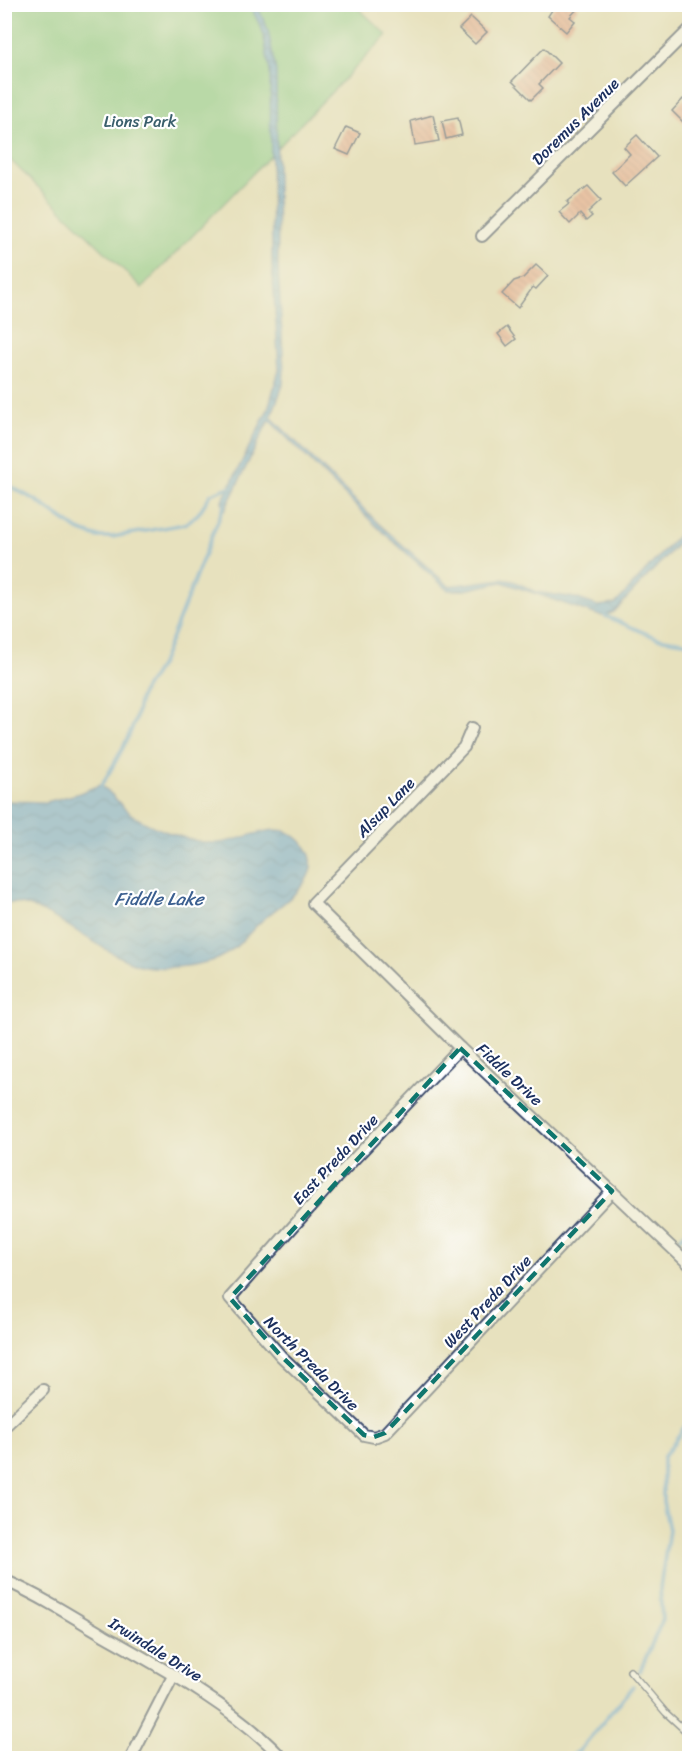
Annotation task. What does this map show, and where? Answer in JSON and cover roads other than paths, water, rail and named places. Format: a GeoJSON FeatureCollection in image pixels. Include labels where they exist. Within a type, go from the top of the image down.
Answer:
{"type":"FeatureCollection","features":[{"type":"Feature","properties":{"kind":"street","name":"Doremus Avenue"},"geometry":{"type":"LineString","coordinates":[[482,236],[690,29]]}},
{"type":"Feature","properties":{"kind":"street","name":"Alsup Lane"},"geometry":{"type":"LineString","coordinates":[[313,903],[464,747],[472,728]]}},
{"type":"Feature","properties":{"kind":"street","name":"Fiddle Drive"},"geometry":{"type":"LineString","coordinates":[[313,903],[460,1048],[690,1264]]}},
{"type":"Feature","properties":{"kind":"street","name":"East Preda Drive"},"geometry":{"type":"LineString","coordinates":[[233,1292],[336,1178],[460,1048]]}},
{"type":"Feature","properties":{"kind":"street","name":"West Preda Drive"},"geometry":{"type":"LineString","coordinates":[[385,1433],[612,1191]]}},
{"type":"Feature","properties":{"kind":"street","name":"North Preda Drive"},"geometry":{"type":"LineString","coordinates":[[233,1292],[230,1298],[281,1356],[364,1435],[374,1437],[385,1433]]}},
{"type":"Feature","properties":{"kind":"street"},"geometry":{"type":"LineString","coordinates":[[4,1427],[43,1390]]}},
{"type":"Feature","properties":{"kind":"street","name":"Irwindale Drive"},"geometry":{"type":"LineString","coordinates":[[4,1580],[59,1607],[172,1676],[238,1719],[282,1758]]}},
{"type":"Feature","properties":{"kind":"street"},"geometry":{"type":"LineString","coordinates":[[131,1758],[172,1676]]}},
{"type":"Feature","properties":{"kind":"lane"},"geometry":{"type":"LineString","coordinates":[[630,1671],[666,1713],[690,1735]]}},
{"type":"Feature","properties":{"kind":"water"},"geometry":{"type":"Polygon","coordinates":[[[250,5],[257,5],[268,30],[276,71],[278,265],[284,371],[283,385],[271,417],[378,523],[449,586],[502,579],[513,581],[537,592],[575,598],[598,606],[615,604],[689,523],[689,532],[614,612],[604,616],[597,615],[502,582],[465,590],[448,590],[375,525],[269,420],[225,510],[222,501],[268,409],[279,370],[272,265],[270,72],[263,32],[250,5]]]}},
{"type":"Feature","properties":{"kind":"water","name":"Fiddle Lake"},"geometry":{"type":"Polygon","coordinates":[[[99,785],[125,809],[143,821],[193,840],[214,843],[267,831],[287,832],[296,837],[307,849],[311,861],[310,872],[295,893],[259,923],[237,946],[217,959],[200,964],[171,967],[144,966],[128,961],[39,910],[21,904],[5,903],[5,801],[46,802],[77,794],[99,785]]]}},
{"type":"Feature","properties":{"kind":"waterway"},"geometry":{"type":"LineString","coordinates":[[4,483],[37,501],[78,530],[98,537],[112,537],[185,524],[198,514],[211,494],[229,487]]}},
{"type":"Feature","properties":{"kind":"waterway"},"geometry":{"type":"LineString","coordinates":[[101,786],[135,721],[142,693],[163,659],[224,506]]}},
{"type":"Feature","properties":{"kind":"waterway"},"geometry":{"type":"LineString","coordinates":[[605,616],[657,638],[690,643]]}},
{"type":"Feature","properties":{"kind":"waterway"},"geometry":{"type":"LineString","coordinates":[[679,1239],[690,1228]]}},
{"type":"Feature","properties":{"kind":"waterway"},"geometry":{"type":"LineString","coordinates":[[640,1671],[662,1621],[660,1588],[669,1530],[663,1501],[663,1458],[690,1419]]}},
{"type":"Feature","properties":{"kind":"waterway"},"geometry":{"type":"LineString","coordinates":[[569,1758],[579,1751],[633,1686]]}},
{"type":"Feature","properties":{"kind":"park label","name":"Lions Park"},"geometry":{"type":"Point","coordinates":[140,121]}}]}
